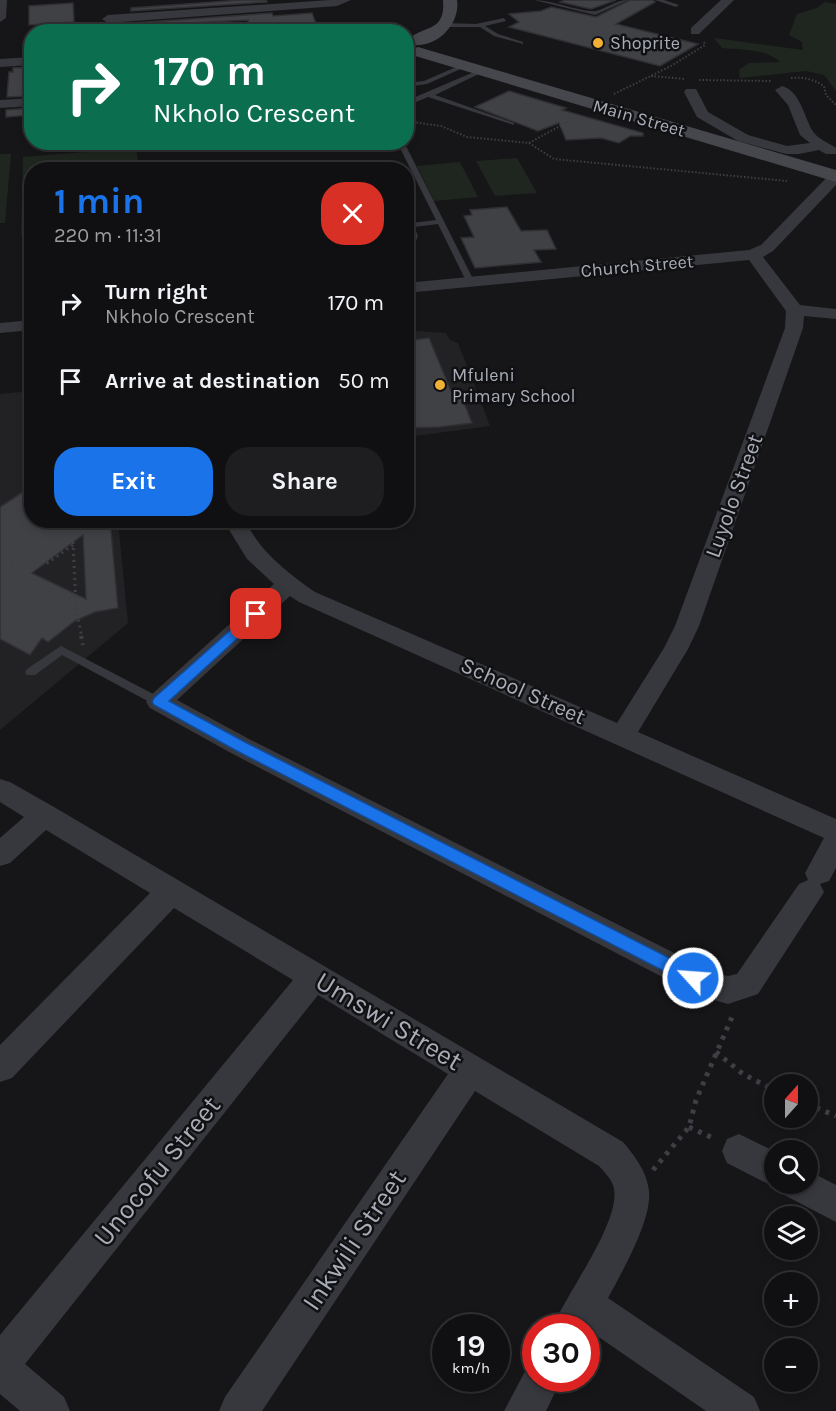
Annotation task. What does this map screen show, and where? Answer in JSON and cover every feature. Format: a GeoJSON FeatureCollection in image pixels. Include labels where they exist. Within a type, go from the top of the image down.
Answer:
{"type":"FeatureCollection","features":[{"type":"Feature","properties":{"kind":"street"},"geometry":{"type":"LineString","coordinates":[[0,18],[1,0]]}},
{"type":"Feature","properties":{"kind":"street"},"geometry":{"type":"LineString","coordinates":[[108,20],[337,3],[345,0]]}},
{"type":"Feature","properties":{"kind":"street"},"geometry":{"type":"LineString","coordinates":[[422,44],[451,15],[450,0]]}},
{"type":"Feature","properties":{"kind":"street"},"geometry":{"type":"LineString","coordinates":[[695,31],[723,1]]}},
{"type":"Feature","properties":{"kind":"street","name":"Main Street"},"geometry":{"type":"LineString","coordinates":[[422,44],[472,68],[836,176]]}},
{"type":"Feature","properties":{"kind":"street"},"geometry":{"type":"LineString","coordinates":[[0,63],[24,62]]}},
{"type":"Feature","properties":{"kind":"street"},"geometry":{"type":"LineString","coordinates":[[784,83],[807,135],[836,154]]}},
{"type":"Feature","properties":{"kind":"street"},"geometry":{"type":"LineString","coordinates":[[691,84],[702,114],[733,134],[786,150],[820,145]]}},
{"type":"Feature","properties":{"kind":"street"},"geometry":{"type":"LineString","coordinates":[[0,104],[24,102]]}},
{"type":"Feature","properties":{"kind":"street"},"geometry":{"type":"LineString","coordinates":[[678,130],[702,114]]}},
{"type":"Feature","properties":{"kind":"street"},"geometry":{"type":"LineString","coordinates":[[836,176],[767,248],[753,255],[795,311],[836,314]]}},
{"type":"Feature","properties":{"kind":"street","name":"Church Street"},"geometry":{"type":"LineString","coordinates":[[414,287],[753,255]]}},
{"type":"Feature","properties":{"kind":"street","name":"Luyolo Street"},"geometry":{"type":"LineString","coordinates":[[623,735],[676,649],[687,626],[791,338],[795,311]]}},
{"type":"Feature","properties":{"kind":"street"},"geometry":{"type":"LineString","coordinates":[[0,328],[24,326]]}},
{"type":"Feature","properties":{"kind":"street","name":"School Street"},"geometry":{"type":"LineString","coordinates":[[239,528],[247,543],[288,585],[307,597],[836,831]]}},
{"type":"Feature","properties":{"kind":"street"},"geometry":{"type":"LineString","coordinates":[[288,585],[159,702],[678,972],[708,985],[728,990],[747,984],[814,882],[836,841]]}},
{"type":"Feature","properties":{"kind":"street","name":"Umswi Street"},"geometry":{"type":"LineString","coordinates":[[0,789],[611,1154],[626,1172],[632,1192]]}},
{"type":"Feature","properties":{"kind":"street"},"geometry":{"type":"LineString","coordinates":[[0,855],[44,815]]}},
{"type":"Feature","properties":{"kind":"street"},"geometry":{"type":"LineString","coordinates":[[0,1067],[171,891]]}},
{"type":"Feature","properties":{"kind":"street","name":"Unocofu Street"},"geometry":{"type":"LineString","coordinates":[[0,1367],[314,977]]}},
{"type":"Feature","properties":{"kind":"street","name":"Inkwili Street"},"geometry":{"type":"LineString","coordinates":[[239,1411],[470,1070]]}},
{"type":"Feature","properties":{"kind":"street"},"geometry":{"type":"LineString","coordinates":[[739,1151],[764,1165]]}},
{"type":"Feature","properties":{"kind":"street"},"geometry":{"type":"LineString","coordinates":[[579,1314],[620,1235],[629,1212],[632,1192]]}},
{"type":"Feature","properties":{"kind":"street"},"geometry":{"type":"LineString","coordinates":[[817,1194],[836,1204]]}},
{"type":"Feature","properties":{"kind":"street"},"geometry":{"type":"LineString","coordinates":[[600,1329],[740,1411]]}},
{"type":"Feature","properties":{"kind":"street"},"geometry":{"type":"LineString","coordinates":[[0,1367],[50,1411]]}},
{"type":"Feature","properties":{"kind":"street"},"geometry":{"type":"LineString","coordinates":[[524,1411],[535,1392]]}},
{"type":"Feature","properties":{"kind":"lane"},"geometry":{"type":"LineString","coordinates":[[537,0],[595,13],[622,1]]}},
{"type":"Feature","properties":{"kind":"lane"},"geometry":{"type":"LineString","coordinates":[[548,3],[554,0]]}},
{"type":"Feature","properties":{"kind":"lane"},"geometry":{"type":"LineString","coordinates":[[608,0],[622,1]]}},
{"type":"Feature","properties":{"kind":"lane"},"geometry":{"type":"LineString","coordinates":[[658,0],[676,5]]}},
{"type":"Feature","properties":{"kind":"lane"},"geometry":{"type":"LineString","coordinates":[[422,44],[504,20]]}},
{"type":"Feature","properties":{"kind":"lane"},"geometry":{"type":"LineString","coordinates":[[482,26],[496,35],[521,43]]}},
{"type":"Feature","properties":{"kind":"lane"},"geometry":{"type":"LineString","coordinates":[[414,84],[425,83],[472,68]]}},
{"type":"Feature","properties":{"kind":"lane"},"geometry":{"type":"LineString","coordinates":[[414,101],[430,94],[472,68]]}},
{"type":"Feature","properties":{"kind":"lane"},"geometry":{"type":"LineString","coordinates":[[430,94],[487,117],[512,124]]}},
{"type":"Feature","properties":{"kind":"lane"},"geometry":{"type":"LineString","coordinates":[[414,171],[470,281]]}},
{"type":"Feature","properties":{"kind":"lane"},"geometry":{"type":"LineString","coordinates":[[414,225],[439,222]]}},
{"type":"Feature","properties":{"kind":"lane"},"geometry":{"type":"LineString","coordinates":[[31,672],[59,650],[159,702]]}},
{"type":"Feature","properties":{"kind":"path"},"geometry":{"type":"LineString","coordinates":[[609,95],[651,76],[705,45],[695,31]]}},
{"type":"Feature","properties":{"kind":"path"},"geometry":{"type":"LineString","coordinates":[[651,76],[691,84],[784,83],[806,77],[824,86],[826,95],[836,105]]}},
{"type":"Feature","properties":{"kind":"path"},"geometry":{"type":"LineString","coordinates":[[529,143],[554,159],[797,182]]}},
{"type":"Feature","properties":{"kind":"path"},"geometry":{"type":"LineString","coordinates":[[11,562],[46,564],[73,543],[76,596],[83,645],[72,655]]}},
{"type":"Feature","properties":{"kind":"path"},"geometry":{"type":"LineString","coordinates":[[61,589],[76,596]]}},
{"type":"Feature","properties":{"kind":"path"},"geometry":{"type":"LineString","coordinates":[[632,1192],[665,1158],[689,1127],[696,1100],[732,1017],[728,990]]}},
{"type":"Feature","properties":{"kind":"path"},"geometry":{"type":"LineString","coordinates":[[716,1052],[727,1064],[764,1086]]}},
{"type":"Feature","properties":{"kind":"path"},"geometry":{"type":"LineString","coordinates":[[818,1109],[836,1116]]}},
{"type":"Feature","properties":{"kind":"shaded area"},"geometry":{"type":"Polygon","coordinates":[[[825,2],[836,4],[836,91],[824,75],[806,71],[740,78],[739,70],[749,63],[780,62],[760,52],[722,48],[714,38],[803,50],[802,42],[789,35],[797,14],[817,8],[825,2]]]}},
{"type":"Feature","properties":{"kind":"shaded area"},"geometry":{"type":"Polygon","coordinates":[[[136,150],[138,162],[24,162],[24,236],[21,236],[23,157],[136,150]]]}},
{"type":"Feature","properties":{"kind":"shaded area"},"geometry":{"type":"Polygon","coordinates":[[[0,154],[11,154],[5,223],[0,223],[0,154]]]}},
{"type":"Feature","properties":{"kind":"shaded area"},"geometry":{"type":"Polygon","coordinates":[[[517,158],[537,193],[495,196],[476,161],[517,158]]]}},
{"type":"Feature","properties":{"kind":"shaded area"},"geometry":{"type":"Polygon","coordinates":[[[460,162],[478,197],[434,201],[417,166],[460,162]]]}},
{"type":"Feature","properties":{"kind":"shaded area","name":"Mfuleni Primary School"},"geometry":{"type":"Polygon","coordinates":[[[414,332],[446,333],[450,340],[458,343],[490,426],[414,436],[414,332]]]}},
{"type":"Feature","properties":{"kind":"shaded area"},"geometry":{"type":"Polygon","coordinates":[[[24,392],[24,528],[119,528],[128,623],[0,730],[0,394],[24,392]]]}},
{"type":"Feature","properties":{"kind":"building"},"geometry":{"type":"Polygon","coordinates":[[[266,0],[267,2],[131,11],[131,8],[266,0]]]}},
{"type":"Feature","properties":{"kind":"building"},"geometry":{"type":"Polygon","coordinates":[[[565,0],[616,0],[591,9],[560,2],[565,0]]]}},
{"type":"Feature","properties":{"kind":"building"},"geometry":{"type":"Polygon","coordinates":[[[630,0],[653,0],[655,2],[616,24],[698,44],[660,66],[509,27],[519,22],[509,14],[541,11],[551,7],[596,17],[630,0]]]}},
{"type":"Feature","properties":{"kind":"building"},"geometry":{"type":"Polygon","coordinates":[[[73,3],[74,22],[29,24],[29,6],[73,3]]]}},
{"type":"Feature","properties":{"kind":"building"},"geometry":{"type":"Polygon","coordinates":[[[272,13],[273,16],[312,13],[316,24],[248,24],[248,20],[172,24],[133,23],[272,13]]]}},
{"type":"Feature","properties":{"kind":"building"},"geometry":{"type":"Polygon","coordinates":[[[24,67],[24,96],[7,97],[9,72],[13,72],[13,68],[24,67]]]}},
{"type":"Feature","properties":{"kind":"building"},"geometry":{"type":"Polygon","coordinates":[[[509,91],[566,108],[562,110],[643,133],[643,136],[630,136],[619,143],[601,138],[566,140],[559,123],[538,131],[475,107],[509,91]]]}},
{"type":"Feature","properties":{"kind":"building"},"geometry":{"type":"Polygon","coordinates":[[[24,109],[24,116],[6,117],[6,110],[24,109]]]}},
{"type":"Feature","properties":{"kind":"building"},"geometry":{"type":"Polygon","coordinates":[[[507,207],[521,231],[547,230],[556,249],[534,250],[541,262],[475,268],[461,238],[474,237],[464,216],[472,215],[470,210],[507,207]]]}},
{"type":"Feature","properties":{"kind":"building"},"geometry":{"type":"Polygon","coordinates":[[[429,338],[454,398],[462,397],[472,423],[414,428],[414,340],[429,338]]]}},
{"type":"Feature","properties":{"kind":"building"},"geometry":{"type":"Polygon","coordinates":[[[24,491],[24,528],[111,528],[118,608],[95,612],[75,621],[48,642],[42,638],[30,655],[0,639],[0,507],[24,491]],[[83,535],[32,573],[86,599],[83,535]]]}},
{"type":"Feature","properties":{"kind":"place","name":"Shoprite"},"geometry":{"type":"Point","coordinates":[598,43]}},
{"type":"Feature","properties":{"kind":"place","name":"Mfuleni Primary School"},"geometry":{"type":"Point","coordinates":[440,385]}},
{"type":"Feature","properties":{"kind":"route"},"geometry":{"type":"LineString","coordinates":[[256,614],[159,702],[240,746],[693,978]]}}]}
